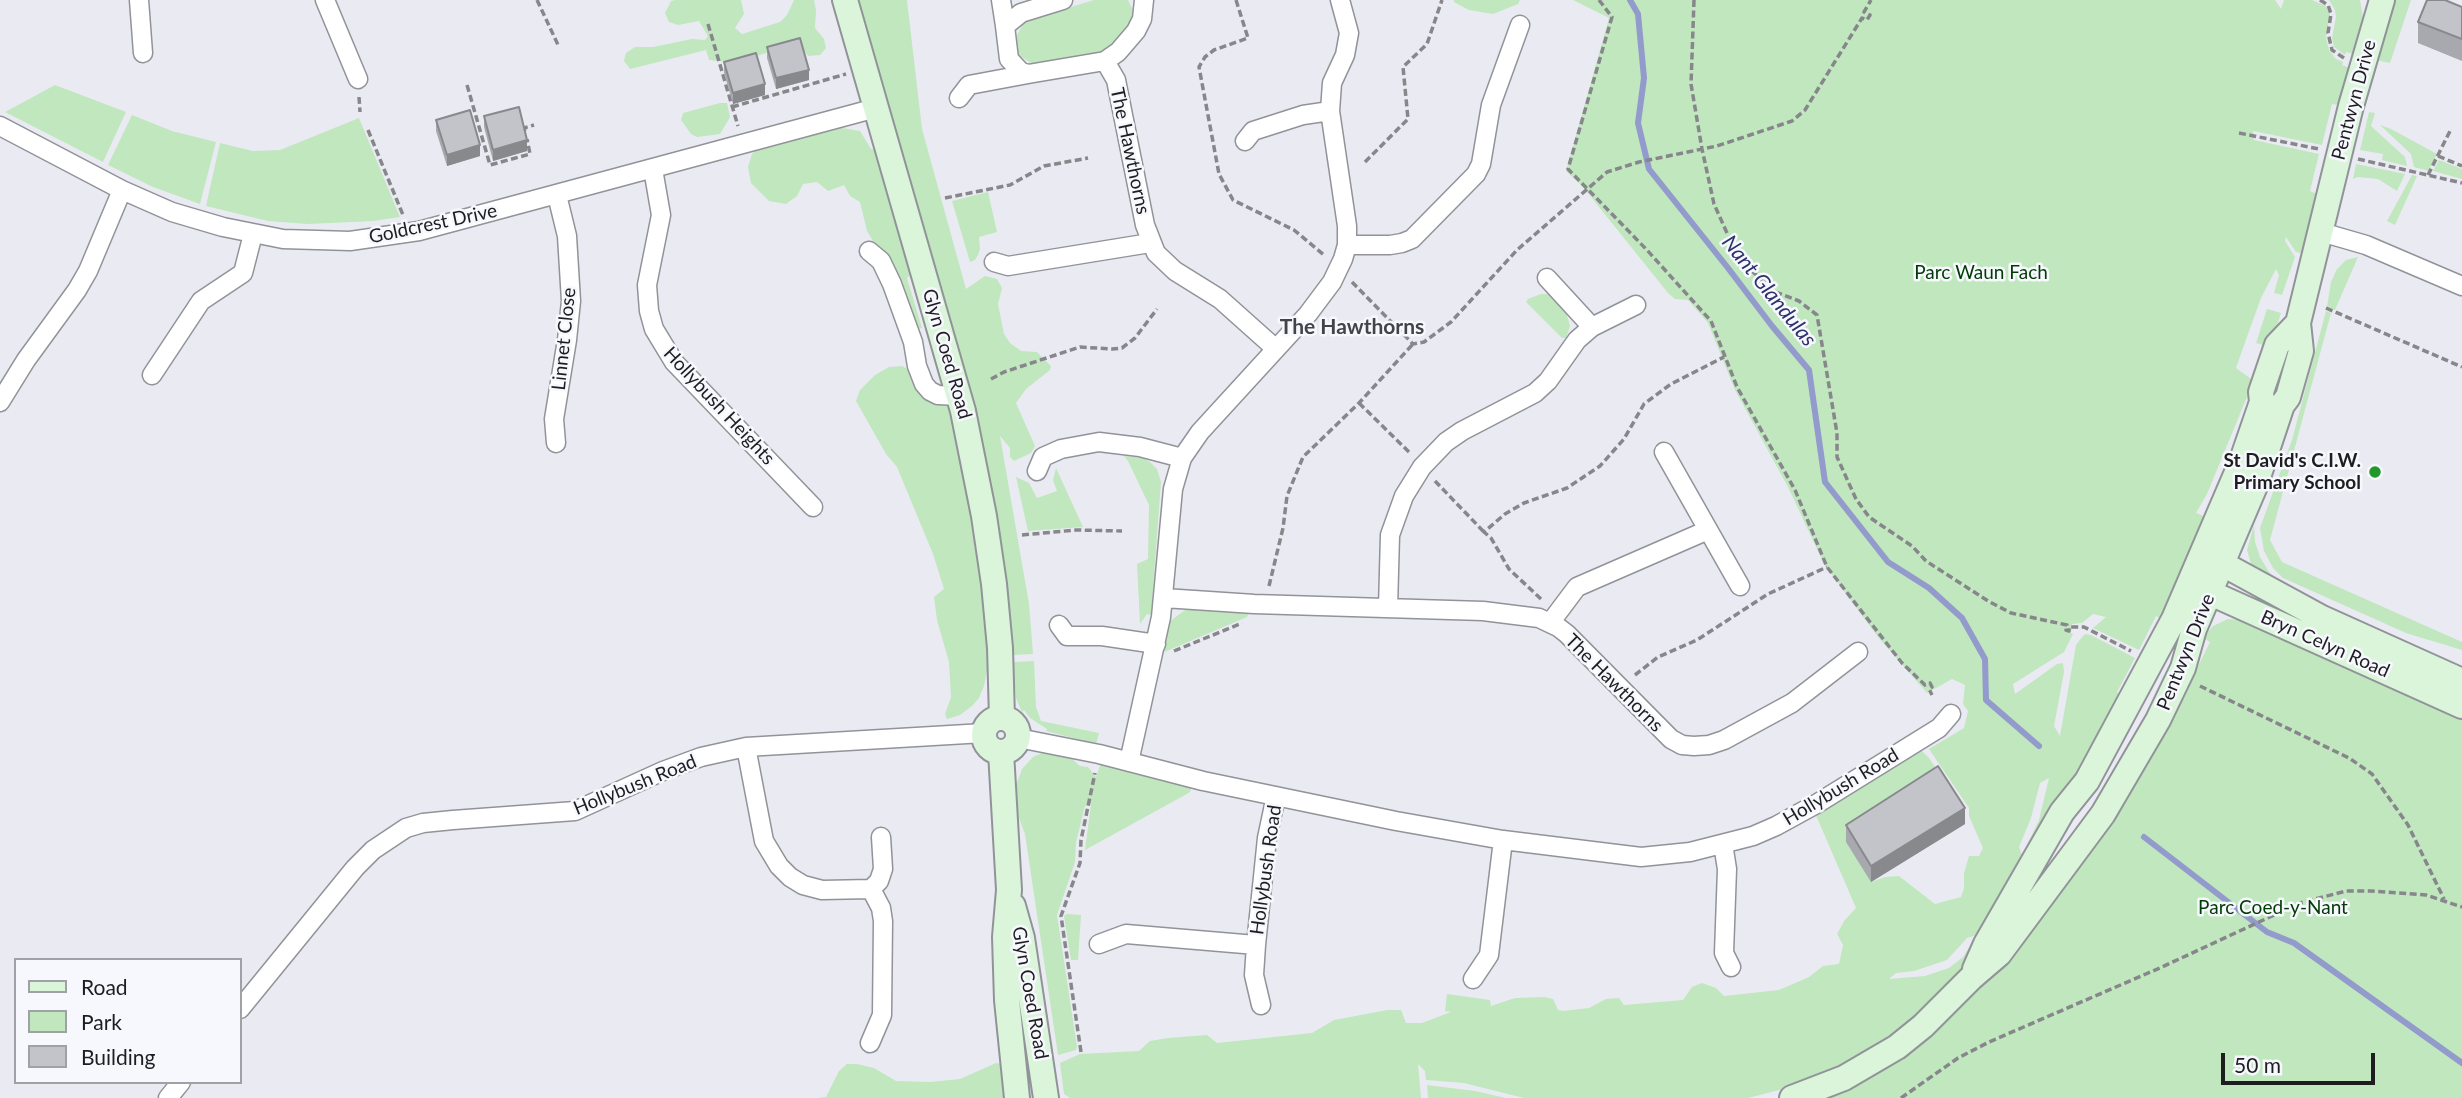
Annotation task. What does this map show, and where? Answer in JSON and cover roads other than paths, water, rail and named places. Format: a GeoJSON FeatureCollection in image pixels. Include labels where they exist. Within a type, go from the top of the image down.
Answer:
{"type":"FeatureCollection","features":[{"type":"Feature","properties":{"kind":"street"},"geometry":{"type":"LineString","coordinates":[[139,0],[144,53]]}},
{"type":"Feature","properties":{"kind":"street"},"geometry":{"type":"LineString","coordinates":[[324,0],[358,79]]}},
{"type":"Feature","properties":{"kind":"street","name":"Glyn Coed Road"},"geometry":{"type":"LineString","coordinates":[[845,0],[960,396],[982,503],[1000,648],[993,726]]}},
{"type":"Feature","properties":{"kind":"street"},"geometry":{"type":"LineString","coordinates":[[1001,0],[1009,59],[1021,72],[1028,74]]}},
{"type":"Feature","properties":{"kind":"street"},"geometry":{"type":"LineString","coordinates":[[1005,26],[1021,13],[1063,0]]}},
{"type":"Feature","properties":{"kind":"street"},"geometry":{"type":"LineString","coordinates":[[1105,61],[1118,52],[1136,31],[1142,19],[1144,0]]}},
{"type":"Feature","properties":{"kind":"street"},"geometry":{"type":"LineString","coordinates":[[1129,762],[1164,598],[1173,489],[1182,458],[1200,432],[1316,305],[1340,269],[1347,245],[1347,226],[1330,111],[1332,83],[1345,55],[1349,33],[1340,0]]}},
{"type":"Feature","properties":{"kind":"street","name":"Pentwyn Drive"},"geometry":{"type":"LineString","coordinates":[[1972,978],[1986,944],[2062,812],[2087,781],[2174,619],[2199,587],[2212,558],[2255,486],[2281,405],[2288,397],[2301,351],[2298,323],[2351,106],[2382,0]]}},
{"type":"Feature","properties":{"kind":"street"},"geometry":{"type":"LineString","coordinates":[[1347,245],[1390,245],[1412,239],[1476,174],[1481,164],[1491,106],[1520,25]]}},
{"type":"Feature","properties":{"kind":"street","name":"The Hawthorns"},"geometry":{"type":"LineString","coordinates":[[959,98],[969,85],[1105,61],[1116,80],[1150,243],[1162,260],[1175,271],[1220,299],[1276,349]]}},
{"type":"Feature","properties":{"kind":"street","name":"Goldcrest Drive"},"geometry":{"type":"LineString","coordinates":[[0,126],[122,190],[172,212],[253,234],[283,239],[350,241],[405,234],[876,107]]}},
{"type":"Feature","properties":{"kind":"street"},"geometry":{"type":"LineString","coordinates":[[1245,141],[1253,131],[1303,115],[1330,111]]}},
{"type":"Feature","properties":{"kind":"street","name":"Hollybush Heights"},"geometry":{"type":"LineString","coordinates":[[653,169],[661,215],[647,285],[649,311],[654,329],[674,362],[813,507]]}},
{"type":"Feature","properties":{"kind":"street"},"geometry":{"type":"LineString","coordinates":[[0,402],[26,360],[77,290],[122,190]]}},
{"type":"Feature","properties":{"kind":"street","name":"Linnet Close"},"geometry":{"type":"LineString","coordinates":[[556,443],[554,419],[571,301],[567,236],[557,195]]}},
{"type":"Feature","properties":{"kind":"street"},"geometry":{"type":"LineString","coordinates":[[2321,232],[2367,245],[2462,286]]}},
{"type":"Feature","properties":{"kind":"street"},"geometry":{"type":"LineString","coordinates":[[152,375],[201,302],[243,273],[253,234]]}},
{"type":"Feature","properties":{"kind":"street","name":"The Hawthorns"},"geometry":{"type":"LineString","coordinates":[[994,262],[1008,266],[1150,243]]}},
{"type":"Feature","properties":{"kind":"street"},"geometry":{"type":"LineString","coordinates":[[869,251],[881,261],[892,284],[907,324],[916,366],[924,384],[938,395],[960,396]]}},
{"type":"Feature","properties":{"kind":"street"},"geometry":{"type":"LineString","coordinates":[[1547,278],[1592,327]]}},
{"type":"Feature","properties":{"kind":"street"},"geometry":{"type":"LineString","coordinates":[[1388,608],[1390,535],[1404,496],[1422,467],[1446,442],[1462,431],[1535,393],[1548,381],[1567,351],[1592,327],[1636,305]]}},
{"type":"Feature","properties":{"kind":"street"},"geometry":{"type":"LineString","coordinates":[[1037,471],[1043,457],[1061,449],[1098,442],[1140,447],[1182,458]]}},
{"type":"Feature","properties":{"kind":"street"},"geometry":{"type":"LineString","coordinates":[[1664,452],[1740,586]]}},
{"type":"Feature","properties":{"kind":"street","name":"The Hawthorns"},"geometry":{"type":"LineString","coordinates":[[1554,618],[1577,587],[1708,530]]}},
{"type":"Feature","properties":{"kind":"street","name":"Bryn Celyn Road"},"geometry":{"type":"LineString","coordinates":[[2212,558],[2322,618],[2462,681]]}},
{"type":"Feature","properties":{"kind":"street","name":"Pentwyn Drive"},"geometry":{"type":"LineString","coordinates":[[1791,1098],[1844,1078],[1897,1047],[1999,954],[2091,831],[2123,783],[2158,720],[2183,668],[2199,587]]}},
{"type":"Feature","properties":{"kind":"street","name":"Bryn Celyn Road"},"geometry":{"type":"LineString","coordinates":[[2199,587],[2462,706]]}},
{"type":"Feature","properties":{"kind":"street","name":"The Hawthorns"},"geometry":{"type":"LineString","coordinates":[[1164,598],[1254,604],[1483,611],[1554,618],[1671,739],[1682,745],[1709,746],[1724,740],[1793,703],[1858,652]]}},
{"type":"Feature","properties":{"kind":"street"},"geometry":{"type":"LineString","coordinates":[[1059,625],[1067,636],[1102,636],[1154,652]]}},
{"type":"Feature","properties":{"kind":"street","name":"Hollybush Road"},"geometry":{"type":"LineString","coordinates":[[1010,745],[1098,754],[1203,781],[1503,840],[1641,857],[1690,852],[1753,836],[1818,803],[1939,728],[1951,714]]}},
{"type":"Feature","properties":{"kind":"street"},"geometry":{"type":"LineString","coordinates":[[993,726],[1008,719],[1016,727],[1010,745]]}},
{"type":"Feature","properties":{"kind":"street","name":"Hollybush Road"},"geometry":{"type":"LineString","coordinates":[[242,1007],[355,868],[373,850],[406,828],[453,820],[575,811],[663,771],[701,757],[746,747],[993,726]]}},
{"type":"Feature","properties":{"kind":"street","name":"Glyn Coed Road"},"geometry":{"type":"LineString","coordinates":[[1010,745],[1009,890],[1005,937],[1009,1027],[1017,1098]]}},
{"type":"Feature","properties":{"kind":"street"},"geometry":{"type":"LineString","coordinates":[[746,747],[764,841],[771,856],[790,877],[822,890],[871,889],[879,881],[883,869],[881,837]]}},
{"type":"Feature","properties":{"kind":"street","name":"Hollybush Road"},"geometry":{"type":"LineString","coordinates":[[1261,1005],[1254,975],[1256,945],[1267,838],[1276,796]]}},
{"type":"Feature","properties":{"kind":"street"},"geometry":{"type":"LineString","coordinates":[[1473,979],[1489,956],[1503,840]]}},
{"type":"Feature","properties":{"kind":"street"},"geometry":{"type":"LineString","coordinates":[[1723,844],[1727,869],[1724,953],[1731,967]]}},
{"type":"Feature","properties":{"kind":"street"},"geometry":{"type":"LineString","coordinates":[[870,1043],[882,1015],[883,921],[881,908],[871,889]]}},
{"type":"Feature","properties":{"kind":"street","name":"Glyn Coed Road"},"geometry":{"type":"LineString","coordinates":[[1009,890],[1022,938],[1047,1097]]}},
{"type":"Feature","properties":{"kind":"street","name":"Hollybush Road"},"geometry":{"type":"LineString","coordinates":[[1098,944],[1126,934],[1256,945]]}},
{"type":"Feature","properties":{"kind":"waterway","name":"Nant Glandulas"},"geometry":{"type":"LineString","coordinates":[[1630,0],[1638,14],[1644,78],[1638,123],[1649,169],[1809,370],[1825,482],[1888,562],[1929,588],[1962,618],[1985,659],[1986,700],[2039,746]]}},
{"type":"Feature","properties":{"kind":"waterway","name":"Nant Glandulas"},"geometry":{"type":"LineString","coordinates":[[2144,837],[2267,932],[2294,943],[2462,1063]]}},
{"type":"Feature","properties":{"kind":"place","name":"St David's C.I.W. Primary School"},"geometry":{"type":"Point","coordinates":[2375,472]}},
{"type":"Feature","properties":{"kind":"district","name":"The Hawthorns"},"geometry":{"type":"Point","coordinates":[1352,327]}},
{"type":"Feature","properties":{"kind":"park label","name":"Parc Waun Fach"},"geometry":{"type":"Point","coordinates":[1981,273]}},
{"type":"Feature","properties":{"kind":"park label","name":"Parc Coed-y-Nant"},"geometry":{"type":"Point","coordinates":[2273,908]}}]}
